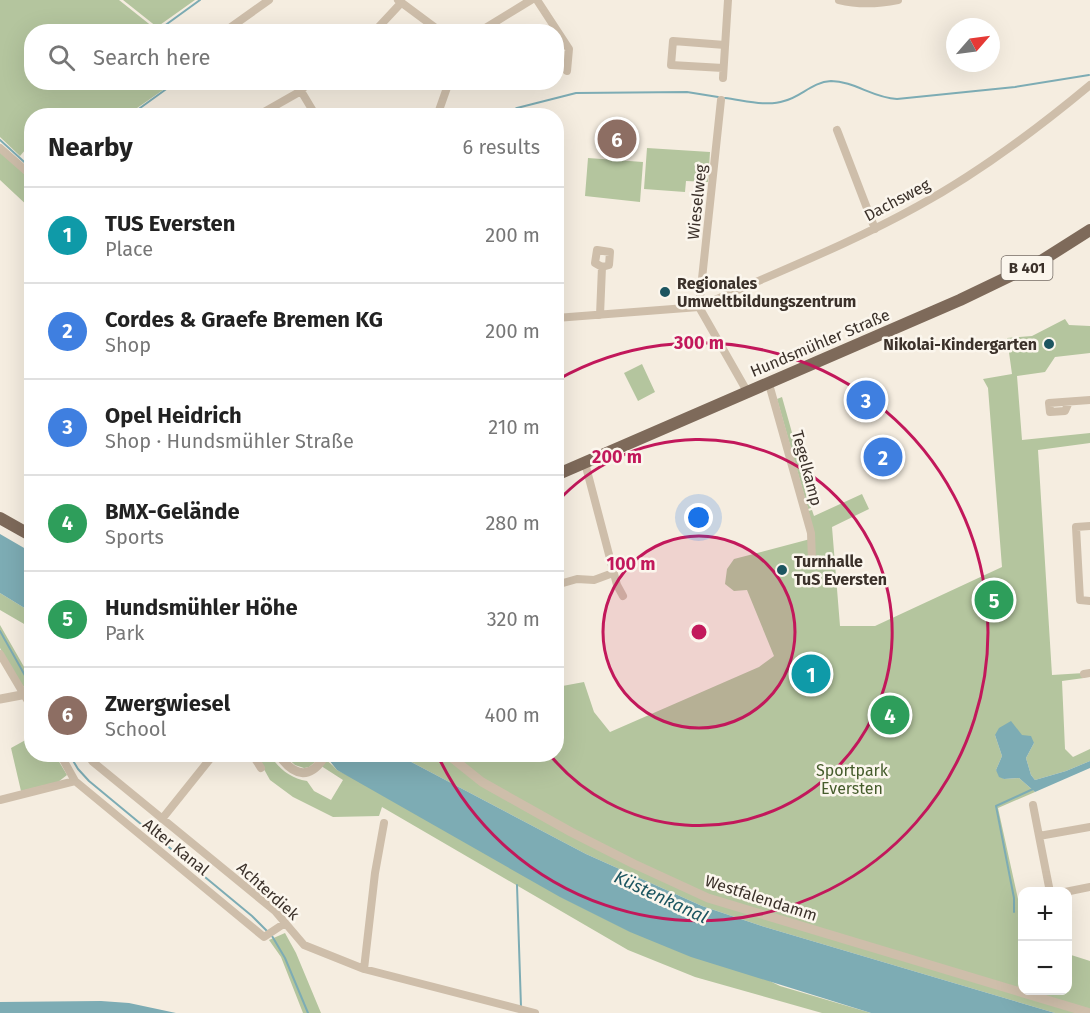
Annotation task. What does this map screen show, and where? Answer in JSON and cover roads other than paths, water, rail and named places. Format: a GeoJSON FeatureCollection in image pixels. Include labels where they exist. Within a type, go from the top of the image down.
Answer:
{"type":"FeatureCollection","features":[{"type":"Feature","properties":{"kind":"main road","name":"Hundsmühler Straße"},"geometry":{"type":"LineString","coordinates":[[564,472],[913,321],[1027,268],[1090,230]]}},
{"type":"Feature","properties":{"kind":"main road"},"geometry":{"type":"LineString","coordinates":[[0,518],[24,532]]}},
{"type":"Feature","properties":{"kind":"street"},"geometry":{"type":"LineString","coordinates":[[235,24],[269,0]]}},
{"type":"Feature","properties":{"kind":"street"},"geometry":{"type":"LineString","coordinates":[[492,24],[531,0]]}},
{"type":"Feature","properties":{"kind":"street"},"geometry":{"type":"LineString","coordinates":[[537,0],[553,24]]}},
{"type":"Feature","properties":{"kind":"street"},"geometry":{"type":"LineString","coordinates":[[723,78],[728,0]]}},
{"type":"Feature","properties":{"kind":"street"},"geometry":{"type":"LineString","coordinates":[[839,0],[863,4],[898,0]]}},
{"type":"Feature","properties":{"kind":"street"},"geometry":{"type":"LineString","coordinates":[[381,24],[400,2],[430,24]]}},
{"type":"Feature","properties":{"kind":"street"},"geometry":{"type":"LineString","coordinates":[[564,41],[569,49],[567,71]]}},
{"type":"Feature","properties":{"kind":"street"},"geometry":{"type":"LineString","coordinates":[[723,68],[671,65],[673,41],[724,45]]}},
{"type":"Feature","properties":{"kind":"street","name":"Dachsweg"},"geometry":{"type":"LineString","coordinates":[[564,317],[699,307],[875,229],[920,205],[984,166],[1049,119],[1090,85]]}},
{"type":"Feature","properties":{"kind":"street"},"geometry":{"type":"LineString","coordinates":[[271,108],[301,90],[311,108]]}},
{"type":"Feature","properties":{"kind":"street"},"geometry":{"type":"LineString","coordinates":[[440,108],[446,90]]}},
{"type":"Feature","properties":{"kind":"street","name":"Wieselweg"},"geometry":{"type":"LineString","coordinates":[[699,307],[721,100]]}},
{"type":"Feature","properties":{"kind":"street"},"geometry":{"type":"LineString","coordinates":[[837,130],[875,229]]}},
{"type":"Feature","properties":{"kind":"street"},"geometry":{"type":"LineString","coordinates":[[0,148],[24,169]]}},
{"type":"Feature","properties":{"kind":"street"},"geometry":{"type":"LineString","coordinates":[[600,315],[602,267]]}},
{"type":"Feature","properties":{"kind":"street"},"geometry":{"type":"LineString","coordinates":[[699,307],[748,393]]}},
{"type":"Feature","properties":{"kind":"street","name":"Tegelkamp"},"geometry":{"type":"LineString","coordinates":[[769,384],[811,533],[812,560]]}},
{"type":"Feature","properties":{"kind":"street"},"geometry":{"type":"LineString","coordinates":[[1069,402],[1090,400]]}},
{"type":"Feature","properties":{"kind":"street"},"geometry":{"type":"LineString","coordinates":[[585,463],[613,573],[624,596]]}},
{"type":"Feature","properties":{"kind":"street"},"geometry":{"type":"LineString","coordinates":[[1090,526],[1076,527],[1080,600],[1090,601]]}},
{"type":"Feature","properties":{"kind":"street"},"geometry":{"type":"LineString","coordinates":[[564,583],[577,579],[594,580],[613,573]]}},
{"type":"Feature","properties":{"kind":"street"},"geometry":{"type":"LineString","coordinates":[[0,654],[24,688]]}},
{"type":"Feature","properties":{"kind":"street"},"geometry":{"type":"LineString","coordinates":[[0,699],[24,695]]}},
{"type":"Feature","properties":{"kind":"street","name":"Alter Kanal"},"geometry":{"type":"LineString","coordinates":[[64,762],[75,781],[264,937],[285,923]]}},
{"type":"Feature","properties":{"kind":"street","name":"Achterdiek"},"geometry":{"type":"LineString","coordinates":[[93,762],[275,911],[304,945],[364,969],[535,1013]]}},
{"type":"Feature","properties":{"kind":"street"},"geometry":{"type":"LineString","coordinates":[[162,819],[208,762]]}},
{"type":"Feature","properties":{"kind":"street"},"geometry":{"type":"LineString","coordinates":[[257,762],[261,768]]}},
{"type":"Feature","properties":{"kind":"street"},"geometry":{"type":"LineString","coordinates":[[285,762],[301,773],[311,772],[321,762]]}},
{"type":"Feature","properties":{"kind":"street","name":"Westfalendamm"},"geometry":{"type":"LineString","coordinates":[[457,762],[482,782],[571,832],[708,898],[1090,1013]]}},
{"type":"Feature","properties":{"kind":"street"},"geometry":{"type":"LineString","coordinates":[[0,800],[75,781]]}},
{"type":"Feature","properties":{"kind":"street"},"geometry":{"type":"LineString","coordinates":[[1033,805],[1049,887]]}},
{"type":"Feature","properties":{"kind":"street"},"geometry":{"type":"LineString","coordinates":[[364,969],[375,873],[384,823]]}},
{"type":"Feature","properties":{"kind":"street"},"geometry":{"type":"LineString","coordinates":[[1039,836],[1090,827]]}},
{"type":"Feature","properties":{"kind":"street"},"geometry":{"type":"LineString","coordinates":[[1072,890],[1090,887]]}},
{"type":"Feature","properties":{"kind":"water"},"geometry":{"type":"Polygon","coordinates":[[[0,534],[24,548],[24,608],[0,593],[0,534]]]}},
{"type":"Feature","properties":{"kind":"water"},"geometry":{"type":"Polygon","coordinates":[[[1011,721],[1022,735],[1031,736],[1034,743],[1026,758],[1031,775],[1035,780],[1090,761],[1090,768],[1035,792],[1019,778],[999,777],[996,770],[1002,756],[995,735],[999,728],[1011,721]]]}},
{"type":"Feature","properties":{"kind":"water","name":"Küstenkanal"},"geometry":{"type":"Polygon","coordinates":[[[331,762],[411,762],[586,854],[702,906],[765,927],[1055,1013],[871,1013],[691,957],[630,932],[560,897],[337,770],[331,762]]]}},
{"type":"Feature","properties":{"kind":"water"},"geometry":{"type":"Polygon","coordinates":[[[0,1002],[129,1003],[176,1013],[0,1013],[0,1002]]]}},
{"type":"Feature","properties":{"kind":"waterway"},"geometry":{"type":"LineString","coordinates":[[167,24],[200,0]]}},
{"type":"Feature","properties":{"kind":"waterway"},"geometry":{"type":"LineString","coordinates":[[725,98],[777,103],[790,99],[818,84],[831,81],[897,99],[1015,87],[1089,75]]}},
{"type":"Feature","properties":{"kind":"waterway"},"geometry":{"type":"LineString","coordinates":[[140,108],[165,90]]}},
{"type":"Feature","properties":{"kind":"waterway"},"geometry":{"type":"LineString","coordinates":[[517,108],[576,93],[687,92],[718,97]]}},
{"type":"Feature","properties":{"kind":"waterway"},"geometry":{"type":"LineString","coordinates":[[0,140],[24,162]]}},
{"type":"Feature","properties":{"kind":"waterway"},"geometry":{"type":"LineString","coordinates":[[0,631],[24,674]]}},
{"type":"Feature","properties":{"kind":"waterway"},"geometry":{"type":"LineString","coordinates":[[74,762],[89,781],[252,916],[267,931]]}},
{"type":"Feature","properties":{"kind":"waterway"},"geometry":{"type":"LineString","coordinates":[[1014,912],[1014,898],[996,806],[1033,789]]}},
{"type":"Feature","properties":{"kind":"waterway"},"geometry":{"type":"LineString","coordinates":[[517,885],[521,1007]]}},
{"type":"Feature","properties":{"kind":"waterway"},"geometry":{"type":"LineString","coordinates":[[272,936],[285,958],[308,1013]]}},
{"type":"Feature","properties":{"kind":"place","name":"Zwergwiesel"},"geometry":{"type":"Point","coordinates":[617,139]}},
{"type":"Feature","properties":{"kind":"place","name":"Regionales Umweltbildungszentrum"},"geometry":{"type":"Point","coordinates":[665,292]}},
{"type":"Feature","properties":{"kind":"place","name":"Nikolai-Kindergarten"},"geometry":{"type":"Point","coordinates":[1049,344]}},
{"type":"Feature","properties":{"kind":"place","name":"Opel Heidrich"},"geometry":{"type":"Point","coordinates":[866,400]}},
{"type":"Feature","properties":{"kind":"place","name":"Cordes & Graefe Bremen KG"},"geometry":{"type":"Point","coordinates":[883,457]}},
{"type":"Feature","properties":{"kind":"place","name":"Turnhalle TuS Eversten"},"geometry":{"type":"Point","coordinates":[782,570]}},
{"type":"Feature","properties":{"kind":"place","name":"Hundsmühler Höhe"},"geometry":{"type":"Point","coordinates":[994,600]}},
{"type":"Feature","properties":{"kind":"place","name":"TUS Eversten"},"geometry":{"type":"Point","coordinates":[811,674]}},
{"type":"Feature","properties":{"kind":"place","name":"BMX-Gelände"},"geometry":{"type":"Point","coordinates":[890,715]}},
{"type":"Feature","properties":{"kind":"park label","name":"Sportpark Eversten"},"geometry":{"type":"Point","coordinates":[852,779]}}]}
